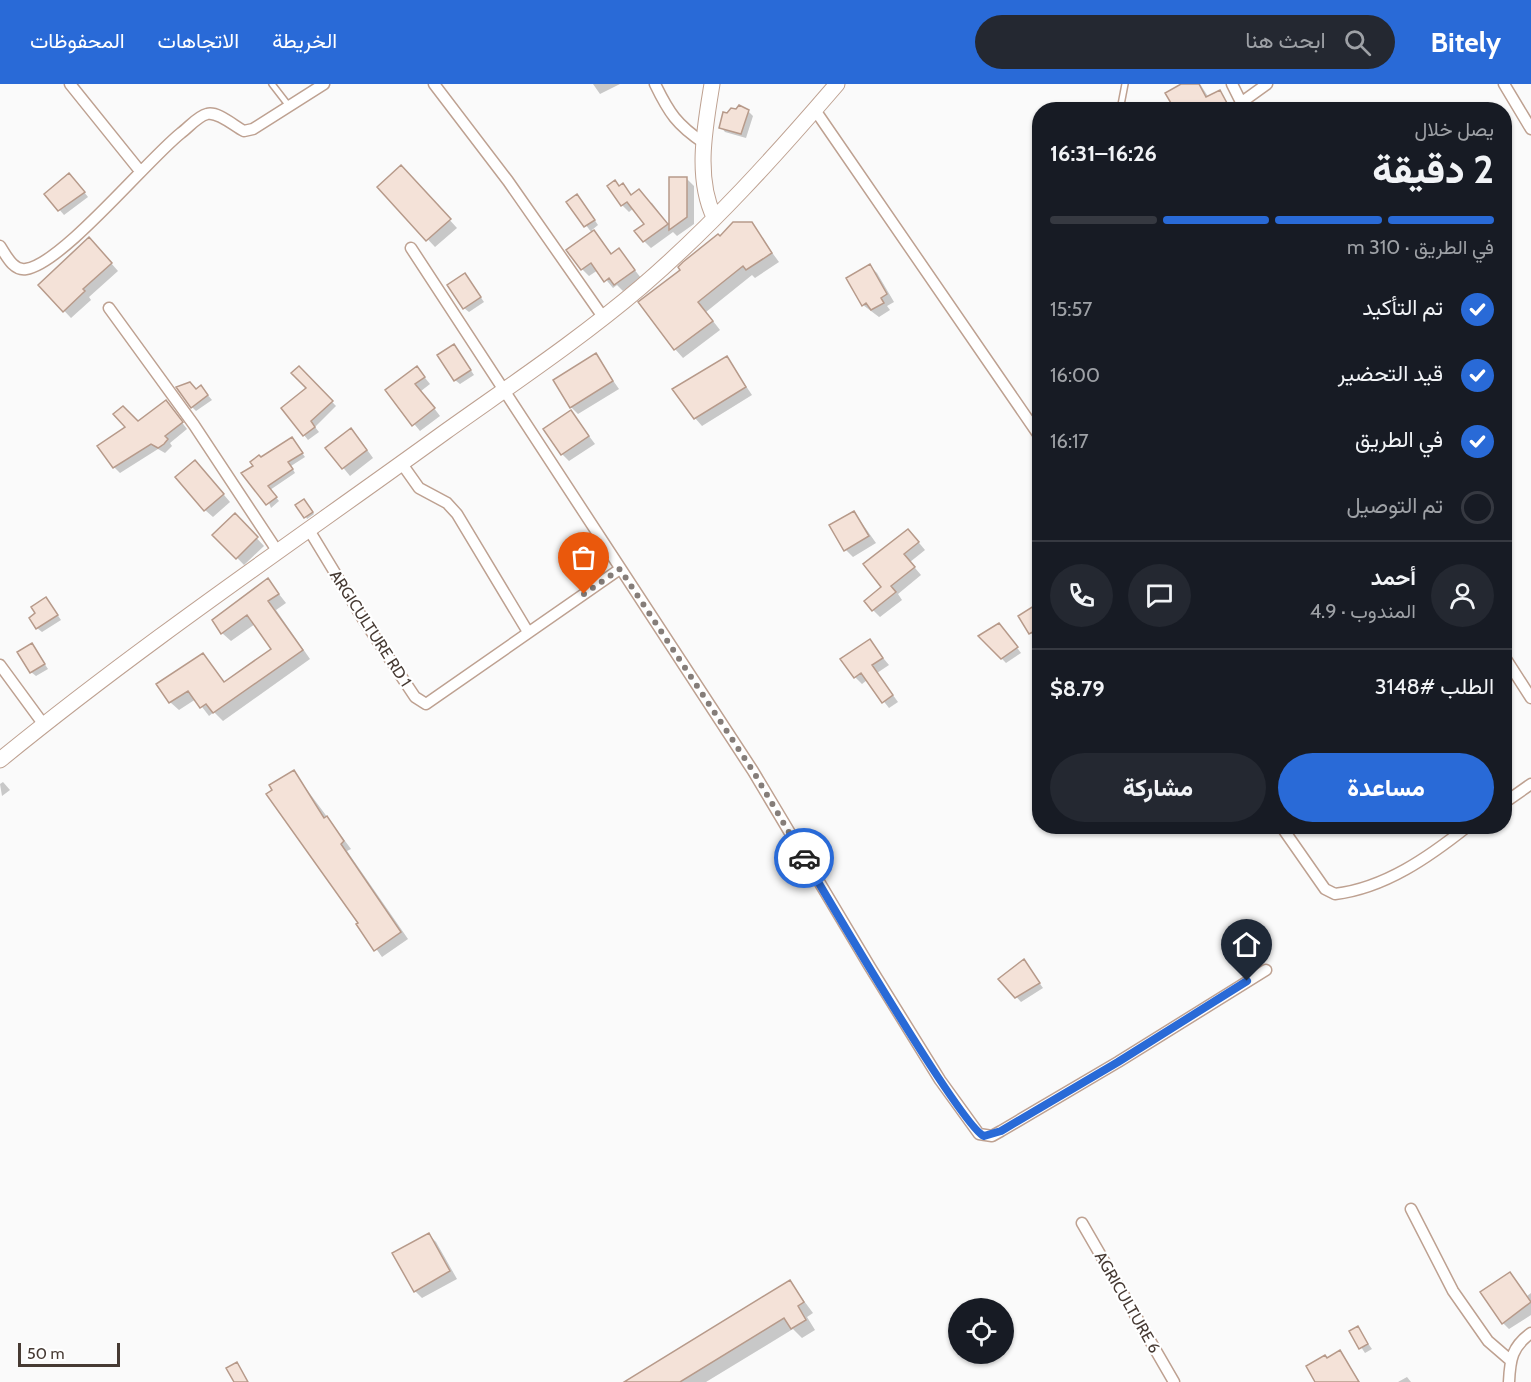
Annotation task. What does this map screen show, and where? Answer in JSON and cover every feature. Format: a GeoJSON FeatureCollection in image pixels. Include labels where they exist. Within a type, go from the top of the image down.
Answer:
{"type":"FeatureCollection","features":[{"type":"Feature","properties":{"kind":"street"},"geometry":{"type":"LineString","coordinates":[[70,84],[140,171]]}},
{"type":"Feature","properties":{"kind":"street"},"geometry":{"type":"LineString","coordinates":[[0,246],[10,261],[18,267],[25,269],[35,266],[71,242],[170,142],[208,114],[215,114],[244,131],[253,129],[324,84]]}},
{"type":"Feature","properties":{"kind":"street"},"geometry":{"type":"LineString","coordinates":[[434,84],[508,181],[603,317]]}},
{"type":"Feature","properties":{"kind":"street"},"geometry":{"type":"LineString","coordinates":[[655,84],[667,111],[681,128],[704,143]]}},
{"type":"Feature","properties":{"kind":"street"},"geometry":{"type":"LineString","coordinates":[[712,84],[704,143],[704,187],[714,217]]}},
{"type":"Feature","properties":{"kind":"street"},"geometry":{"type":"LineString","coordinates":[[0,760],[278,552],[603,317],[650,279],[714,217],[779,152],[837,84]]}},
{"type":"Feature","properties":{"kind":"street"},"geometry":{"type":"LineString","coordinates":[[1232,84],[1242,102]]}},
{"type":"Feature","properties":{"kind":"street"},"geometry":{"type":"LineString","coordinates":[[1248,102],[1268,84]]}},
{"type":"Feature","properties":{"kind":"street"},"geometry":{"type":"LineString","coordinates":[[1504,84],[1531,129]]}},
{"type":"Feature","properties":{"kind":"street"},"geometry":{"type":"LineString","coordinates":[[815,110],[1032,425]]}},
{"type":"Feature","properties":{"kind":"street"},"geometry":{"type":"LineString","coordinates":[[411,248],[753,771],[923,1052],[979,1134],[992,1136],[1001,1131],[1266,970]]}},
{"type":"Feature","properties":{"kind":"street"},"geometry":{"type":"LineString","coordinates":[[110,308],[194,425],[278,552]]}},
{"type":"Feature","properties":{"kind":"street"},"geometry":{"type":"LineString","coordinates":[[402,464],[425,493],[453,509],[528,632]]}},
{"type":"Feature","properties":{"kind":"street","name":"ARGICULTURE RD 1"},"geometry":{"type":"LineString","coordinates":[[309,530],[363,619],[421,702],[426,704],[620,569]]}},
{"type":"Feature","properties":{"kind":"street"},"geometry":{"type":"LineString","coordinates":[[0,665],[44,725]]}},
{"type":"Feature","properties":{"kind":"street"},"geometry":{"type":"LineString","coordinates":[[1512,668],[1531,698]]}},
{"type":"Feature","properties":{"kind":"street"},"geometry":{"type":"LineString","coordinates":[[1512,797],[1531,784]]}},
{"type":"Feature","properties":{"kind":"street"},"geometry":{"type":"LineString","coordinates":[[1287,834],[1325,889],[1335,894],[1372,885],[1399,872],[1443,846],[1458,834]]}},
{"type":"Feature","properties":{"kind":"street"},"geometry":{"type":"LineString","coordinates":[[1411,1209],[1453,1291],[1488,1341],[1510,1360]]}},
{"type":"Feature","properties":{"kind":"street","name":"AGRICULTURE 6"},"geometry":{"type":"LineString","coordinates":[[1082,1223],[1174,1382]]}},
{"type":"Feature","properties":{"kind":"street"},"geometry":{"type":"LineString","coordinates":[[1509,1382],[1510,1360],[1516,1344],[1531,1333]]}},
{"type":"Feature","properties":{"kind":"lane"},"geometry":{"type":"LineString","coordinates":[[272,84],[288,106]]}},
{"type":"Feature","properties":{"kind":"lane"},"geometry":{"type":"LineString","coordinates":[[1122,102],[1125,84]]}},
{"type":"Feature","properties":{"kind":"building"},"geometry":{"type":"Polygon","coordinates":[[[1181,84],[1199,84],[1206,97],[1220,90],[1226,102],[1170,102],[1165,93],[1181,84]]]}},
{"type":"Feature","properties":{"kind":"building"},"geometry":{"type":"Polygon","coordinates":[[[739,105],[749,110],[741,134],[719,128],[723,112],[727,113],[731,108],[736,109],[739,105]]]}},
{"type":"Feature","properties":{"kind":"building"},"geometry":{"type":"Polygon","coordinates":[[[401,165],[451,219],[426,241],[377,187],[401,165]]]}},
{"type":"Feature","properties":{"kind":"building"},"geometry":{"type":"Polygon","coordinates":[[[69,173],[85,192],[58,211],[44,194],[69,173]]]}},
{"type":"Feature","properties":{"kind":"building"},"geometry":{"type":"Polygon","coordinates":[[[669,177],[687,177],[687,217],[669,230],[669,177]]]}},
{"type":"Feature","properties":{"kind":"building"},"geometry":{"type":"Polygon","coordinates":[[[615,180],[619,186],[623,183],[631,195],[639,189],[668,224],[643,242],[634,231],[644,224],[627,202],[621,206],[607,186],[615,180]]]}},
{"type":"Feature","properties":{"kind":"building"},"geometry":{"type":"Polygon","coordinates":[[[577,194],[595,220],[584,227],[566,202],[577,194]]]}},
{"type":"Feature","properties":{"kind":"building"},"geometry":{"type":"Polygon","coordinates":[[[733,222],[752,222],[772,253],[746,270],[743,266],[698,302],[713,321],[674,350],[638,302],[680,270],[678,267],[683,262],[718,234],[720,236],[733,222]]]}},
{"type":"Feature","properties":{"kind":"building"},"geometry":{"type":"Polygon","coordinates":[[[594,230],[611,254],[619,248],[635,270],[614,285],[609,278],[604,282],[591,263],[581,270],[566,250],[594,230]]]}},
{"type":"Feature","properties":{"kind":"building"},"geometry":{"type":"Polygon","coordinates":[[[89,237],[112,263],[83,289],[85,291],[63,312],[38,285],[89,237]]]}},
{"type":"Feature","properties":{"kind":"building"},"geometry":{"type":"Polygon","coordinates":[[[870,264],[887,294],[881,298],[884,303],[871,310],[866,303],[862,306],[846,278],[870,264]]]}},
{"type":"Feature","properties":{"kind":"building"},"geometry":{"type":"Polygon","coordinates":[[[465,273],[481,297],[463,309],[447,285],[465,273]]]}},
{"type":"Feature","properties":{"kind":"building"},"geometry":{"type":"Polygon","coordinates":[[[454,344],[471,370],[454,381],[437,355],[454,344]]]}},
{"type":"Feature","properties":{"kind":"building"},"geometry":{"type":"Polygon","coordinates":[[[596,353],[613,381],[570,408],[553,380],[596,353]]]}},
{"type":"Feature","properties":{"kind":"building"},"geometry":{"type":"Polygon","coordinates":[[[727,356],[746,387],[694,419],[672,389],[727,356]]]}},
{"type":"Feature","properties":{"kind":"building"},"geometry":{"type":"Polygon","coordinates":[[[299,366],[333,401],[311,421],[315,427],[303,436],[281,408],[306,388],[291,373],[299,366]]]}},
{"type":"Feature","properties":{"kind":"building"},"geometry":{"type":"Polygon","coordinates":[[[417,366],[425,377],[415,384],[435,408],[412,426],[385,390],[417,366]]]}},
{"type":"Feature","properties":{"kind":"building"},"geometry":{"type":"Polygon","coordinates":[[[190,382],[196,389],[201,385],[208,395],[191,408],[176,387],[190,382]]]}},
{"type":"Feature","properties":{"kind":"building"},"geometry":{"type":"Polygon","coordinates":[[[166,400],[183,422],[165,436],[168,439],[158,448],[151,444],[113,468],[97,446],[125,427],[113,414],[123,406],[138,421],[166,400]]]}},
{"type":"Feature","properties":{"kind":"building"},"geometry":{"type":"Polygon","coordinates":[[[571,410],[589,436],[561,455],[543,429],[571,410]]]}},
{"type":"Feature","properties":{"kind":"building"},"geometry":{"type":"Polygon","coordinates":[[[351,428],[367,450],[342,469],[325,448],[351,428]]]}},
{"type":"Feature","properties":{"kind":"building"},"geometry":{"type":"Polygon","coordinates":[[[292,437],[303,453],[288,462],[293,469],[268,486],[277,497],[266,505],[241,473],[253,466],[250,462],[259,455],[261,457],[292,437]]]}},
{"type":"Feature","properties":{"kind":"building"},"geometry":{"type":"Polygon","coordinates":[[[195,460],[224,494],[204,511],[175,477],[195,460]]]}},
{"type":"Feature","properties":{"kind":"building"},"geometry":{"type":"Polygon","coordinates":[[[304,499],[313,512],[304,518],[295,505],[304,499]]]}},
{"type":"Feature","properties":{"kind":"building"},"geometry":{"type":"Polygon","coordinates":[[[854,511],[869,536],[844,551],[829,525],[854,511]]]}},
{"type":"Feature","properties":{"kind":"building"},"geometry":{"type":"Polygon","coordinates":[[[235,513],[258,537],[236,559],[212,535],[235,513]]]}},
{"type":"Feature","properties":{"kind":"building"},"geometry":{"type":"Polygon","coordinates":[[[908,529],[919,542],[904,554],[915,567],[891,586],[896,592],[872,611],[864,601],[881,587],[863,564],[908,529]]]}},
{"type":"Feature","properties":{"kind":"building"},"geometry":{"type":"Polygon","coordinates":[[[268,578],[279,594],[268,601],[303,650],[213,713],[206,704],[200,708],[188,691],[169,703],[156,684],[203,653],[224,682],[271,649],[247,615],[221,634],[212,620],[268,578]]]}},
{"type":"Feature","properties":{"kind":"building"},"geometry":{"type":"Polygon","coordinates":[[[46,597],[58,615],[36,629],[29,618],[35,613],[31,607],[46,597]]]}},
{"type":"Feature","properties":{"kind":"building"},"geometry":{"type":"Polygon","coordinates":[[[1032,607],[1032,632],[1029,634],[1018,616],[1032,607]]]}},
{"type":"Feature","properties":{"kind":"building"},"geometry":{"type":"Polygon","coordinates":[[[999,623],[1018,647],[1001,659],[978,636],[999,623]]]}},
{"type":"Feature","properties":{"kind":"building"},"geometry":{"type":"Polygon","coordinates":[[[870,639],[883,658],[872,665],[893,695],[882,703],[861,673],[854,678],[840,659],[870,639]]]}},
{"type":"Feature","properties":{"kind":"building"},"geometry":{"type":"Polygon","coordinates":[[[32,643],[45,664],[30,673],[17,652],[32,643]]]}},
{"type":"Feature","properties":{"kind":"building"},"geometry":{"type":"Polygon","coordinates":[[[294,770],[324,818],[327,816],[344,841],[341,844],[401,932],[374,951],[356,924],[358,923],[266,794],[272,790],[269,785],[294,770]]]}},
{"type":"Feature","properties":{"kind":"building"},"geometry":{"type":"Polygon","coordinates":[[[1024,959],[1040,983],[1015,998],[998,979],[1024,959]]]}},
{"type":"Feature","properties":{"kind":"building"},"geometry":{"type":"Polygon","coordinates":[[[429,1233],[450,1271],[414,1292],[392,1253],[429,1233]]]}},
{"type":"Feature","properties":{"kind":"building"},"geometry":{"type":"Polygon","coordinates":[[[1510,1272],[1531,1302],[1502,1324],[1480,1292],[1510,1272]]]}},
{"type":"Feature","properties":{"kind":"building"},"geometry":{"type":"Polygon","coordinates":[[[790,1280],[804,1302],[798,1306],[806,1320],[791,1329],[784,1318],[680,1382],[624,1382],[790,1280]]]}},
{"type":"Feature","properties":{"kind":"building"},"geometry":{"type":"Polygon","coordinates":[[[1358,1326],[1368,1344],[1359,1349],[1349,1331],[1358,1326]]]}},
{"type":"Feature","properties":{"kind":"building"},"geometry":{"type":"Polygon","coordinates":[[[1340,1350],[1359,1382],[1315,1382],[1306,1366],[1325,1355],[1327,1358],[1340,1350]]]}},
{"type":"Feature","properties":{"kind":"building"},"geometry":{"type":"Polygon","coordinates":[[[237,1362],[248,1382],[234,1382],[226,1368],[237,1362]]]}},
{"type":"Feature","properties":{"kind":"way so far"},"geometry":{"type":"LineString","coordinates":[[584,594],[620,569],[753,771],[804,858]]}},
{"type":"Feature","properties":{"kind":"route"},"geometry":{"type":"LineString","coordinates":[[804,858],[940,1080],[969,1122],[979,1134],[984,1136],[992,1136],[1001,1131],[1118,1062],[1247,981]]}}]}
